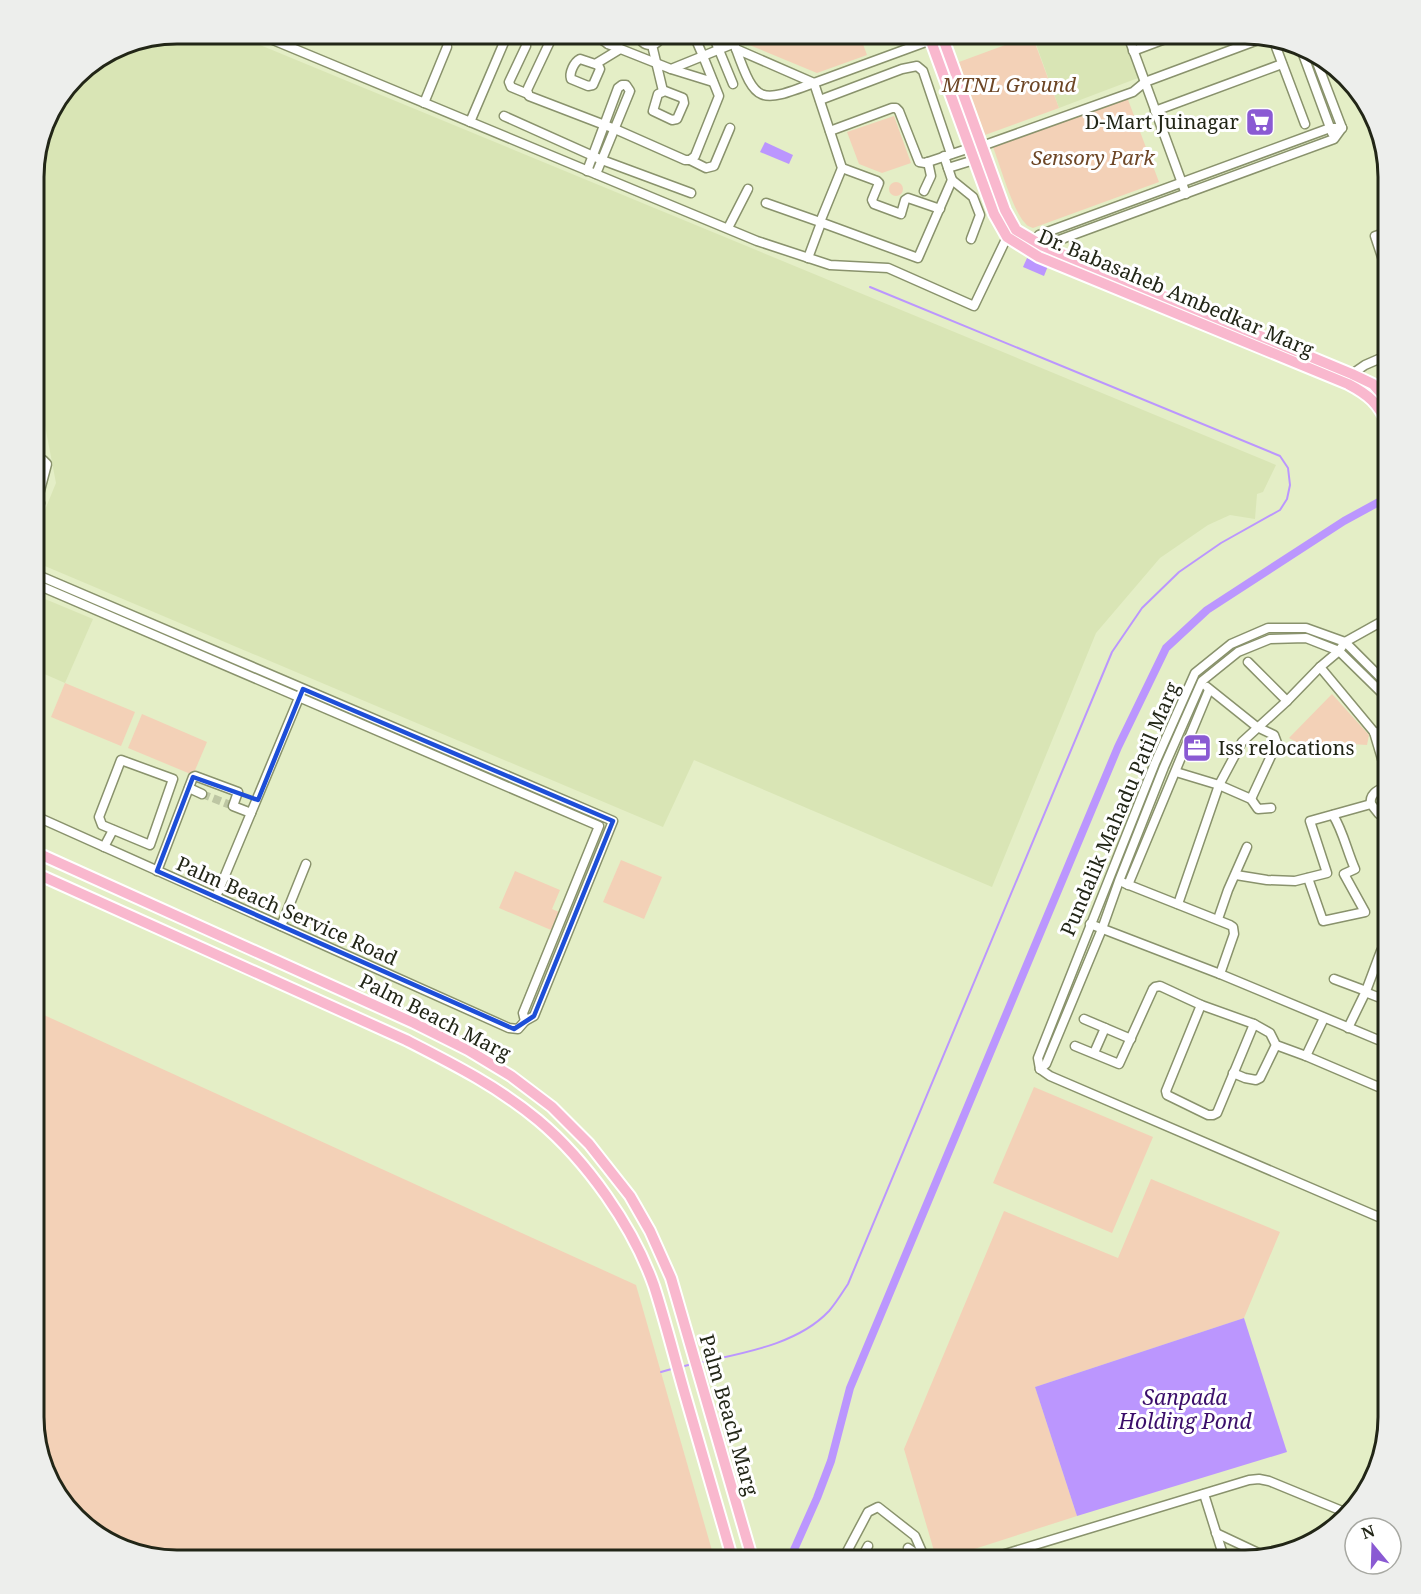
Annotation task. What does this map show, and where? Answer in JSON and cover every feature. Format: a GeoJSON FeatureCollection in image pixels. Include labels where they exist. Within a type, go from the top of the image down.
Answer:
{"type":"FeatureCollection","features":[{"type":"Feature","properties":{"kind":"main road","name":"Dr. Babasaheb Ambedkar Marg"},"geometry":{"type":"LineString","coordinates":[[938,44],[982,146],[1005,210],[1016,230],[1038,243],[1358,389],[1367,394],[1378,406]]}},
{"type":"Feature","properties":{"kind":"main road","name":"Dr. Babasaheb Ambedkar Marg"},"geometry":{"type":"LineString","coordinates":[[938,44],[974,160],[994,214],[1007,237],[1039,257],[1352,374],[1373,384],[1378,390]]}},
{"type":"Feature","properties":{"kind":"main road","name":"Palm Beach Marg"},"geometry":{"type":"LineString","coordinates":[[44,856],[414,1023],[468,1050],[511,1076],[552,1107],[589,1144],[630,1196],[650,1231],[671,1278],[750,1550]]}},
{"type":"Feature","properties":{"kind":"main road","name":"Palm Beach Marg"},"geometry":{"type":"LineString","coordinates":[[44,877],[459,1066],[501,1091],[540,1121],[575,1156],[614,1207],[633,1239],[653,1284],[730,1550]]}},
{"type":"Feature","properties":{"kind":"street"},"geometry":{"type":"LineString","coordinates":[[282,44],[757,241],[830,266],[888,268],[974,306],[1007,237],[1016,230]]}},
{"type":"Feature","properties":{"kind":"street"},"geometry":{"type":"LineString","coordinates":[[470,122],[503,44]]}},
{"type":"Feature","properties":{"kind":"street"},"geometry":{"type":"LineString","coordinates":[[528,94],[528,88],[549,44]]}},
{"type":"Feature","properties":{"kind":"street"},"geometry":{"type":"LineString","coordinates":[[608,44],[671,69],[713,82]]}},
{"type":"Feature","properties":{"kind":"street"},"geometry":{"type":"LineString","coordinates":[[597,63],[629,44]]}},
{"type":"Feature","properties":{"kind":"street"},"geometry":{"type":"LineString","coordinates":[[648,44],[652,45],[663,91]]}},
{"type":"Feature","properties":{"kind":"street"},"geometry":{"type":"LineString","coordinates":[[690,160],[695,156],[719,96],[698,44]]}},
{"type":"Feature","properties":{"kind":"street"},"geometry":{"type":"LineString","coordinates":[[717,44],[733,84]]}},
{"type":"Feature","properties":{"kind":"street"},"geometry":{"type":"LineString","coordinates":[[736,46],[754,90],[764,96],[776,96],[914,44]]}},
{"type":"Feature","properties":{"kind":"street"},"geometry":{"type":"LineString","coordinates":[[1131,44],[1186,194]]}},
{"type":"Feature","properties":{"kind":"street"},"geometry":{"type":"LineString","coordinates":[[1133,51],[1152,44]]}},
{"type":"Feature","properties":{"kind":"street"},"geometry":{"type":"LineString","coordinates":[[982,146],[1133,92],[1144,82],[1247,44]]}},
{"type":"Feature","properties":{"kind":"street"},"geometry":{"type":"LineString","coordinates":[[526,46],[509,82],[511,87],[685,160],[706,168],[714,166],[730,128]]}},
{"type":"Feature","properties":{"kind":"street"},"geometry":{"type":"LineString","coordinates":[[671,69],[719,50],[736,46],[814,83],[842,168],[808,258]]}},
{"type":"Feature","properties":{"kind":"street"},"geometry":{"type":"LineString","coordinates":[[424,103],[447,47]]}},
{"type":"Feature","properties":{"kind":"street"},"geometry":{"type":"LineString","coordinates":[[1276,47],[1305,124]]}},
{"type":"Feature","properties":{"kind":"street"},"geometry":{"type":"LineString","coordinates":[[1303,57],[1334,139]]}},
{"type":"Feature","properties":{"kind":"street"},"geometry":{"type":"LineString","coordinates":[[1155,111],[1282,64]]}},
{"type":"Feature","properties":{"kind":"street"},"geometry":{"type":"LineString","coordinates":[[820,100],[902,69],[916,66],[923,71],[948,155],[948,168],[952,180],[973,197],[980,215],[971,239]]}},
{"type":"Feature","properties":{"kind":"street"},"geometry":{"type":"LineString","coordinates":[[1318,66],[1342,128]]}},
{"type":"Feature","properties":{"kind":"street"},"geometry":{"type":"LineString","coordinates":[[592,172],[615,129],[630,91],[626,85],[618,88],[605,126],[598,158]]}},
{"type":"Feature","properties":{"kind":"street"},"geometry":{"type":"LineString","coordinates":[[830,131],[896,108],[917,160],[921,163],[970,147]]}},
{"type":"Feature","properties":{"kind":"street"},"geometry":{"type":"LineString","coordinates":[[504,116],[598,158],[691,193]]}},
{"type":"Feature","properties":{"kind":"street"},"geometry":{"type":"LineString","coordinates":[[1038,243],[1039,235],[1330,128],[1342,128]]}},
{"type":"Feature","properties":{"kind":"street"},"geometry":{"type":"LineString","coordinates":[[1025,250],[1038,243],[1186,194],[1334,139],[1342,128]]}},
{"type":"Feature","properties":{"kind":"street"},"geometry":{"type":"LineString","coordinates":[[948,168],[974,160]]}},
{"type":"Feature","properties":{"kind":"street"},"geometry":{"type":"LineString","coordinates":[[924,191],[931,176],[927,162]]}},
{"type":"Feature","properties":{"kind":"street"},"geometry":{"type":"LineString","coordinates":[[842,168],[878,181],[872,200],[874,204],[901,214],[905,200],[908,198],[940,209]]}},
{"type":"Feature","properties":{"kind":"street"},"geometry":{"type":"LineString","coordinates":[[766,202],[918,258],[952,180]]}},
{"type":"Feature","properties":{"kind":"street"},"geometry":{"type":"LineString","coordinates":[[728,228],[748,189]]}},
{"type":"Feature","properties":{"kind":"street"},"geometry":{"type":"LineString","coordinates":[[1352,374],[1378,359]]}},
{"type":"Feature","properties":{"kind":"street"},"geometry":{"type":"LineString","coordinates":[[44,578],[599,826],[613,821]]}},
{"type":"Feature","properties":{"kind":"street"},"geometry":{"type":"LineString","coordinates":[[44,588],[613,821]]}},
{"type":"Feature","properties":{"kind":"street"},"geometry":{"type":"LineString","coordinates":[[1178,904],[1219,785],[1242,742],[1339,651],[1345,642],[1378,624]]}},
{"type":"Feature","properties":{"kind":"street","name":"Pundalik Mahadu Patil Marg"},"geometry":{"type":"LineString","coordinates":[[1378,675],[1345,642],[1306,628],[1268,628],[1231,644],[1195,673],[1155,763],[1114,879],[1102,929],[1046,1064],[1040,1069],[1038,1058],[1090,924],[1114,879],[1202,681],[1239,652],[1270,639],[1306,638],[1339,651],[1378,689]]}},
{"type":"Feature","properties":{"kind":"street"},"geometry":{"type":"LineString","coordinates":[[1248,662],[1287,701]]}},
{"type":"Feature","properties":{"kind":"street"},"geometry":{"type":"LineString","coordinates":[[1320,667],[1374,732],[1378,746]]}},
{"type":"Feature","properties":{"kind":"street"},"geometry":{"type":"LineString","coordinates":[[1195,673],[1209,690],[1257,727],[1274,735],[1277,743],[1251,799]]}},
{"type":"Feature","properties":{"kind":"street"},"geometry":{"type":"LineString","coordinates":[[1128,885],[1209,690]]}},
{"type":"Feature","properties":{"kind":"street"},"geometry":{"type":"LineString","coordinates":[[216,897],[301,693]]}},
{"type":"Feature","properties":{"kind":"street"},"geometry":{"type":"LineString","coordinates":[[1374,732],[1378,733]]}},
{"type":"Feature","properties":{"kind":"street"},"geometry":{"type":"LineString","coordinates":[[121,760],[173,779],[150,845],[113,830],[102,825],[99,817],[121,760]]}},
{"type":"Feature","properties":{"kind":"street"},"geometry":{"type":"LineString","coordinates":[[1176,772],[1219,785],[1251,799],[1258,809],[1271,808]]}},
{"type":"Feature","properties":{"kind":"street"},"geometry":{"type":"LineString","coordinates":[[157,871],[195,776],[238,792],[233,806],[251,813]]}},
{"type":"Feature","properties":{"kind":"street"},"geometry":{"type":"LineString","coordinates":[[189,788],[202,794]]}},
{"type":"Feature","properties":{"kind":"street"},"geometry":{"type":"LineString","coordinates":[[1378,791],[1370,798],[1371,804],[1378,813]]}},
{"type":"Feature","properties":{"kind":"street"},"geometry":{"type":"LineString","coordinates":[[1236,875],[1267,880],[1295,881],[1327,873],[1310,821],[1371,804]]}},
{"type":"Feature","properties":{"kind":"street"},"geometry":{"type":"LineString","coordinates":[[1308,878],[1323,921],[1365,912],[1344,874],[1355,869],[1333,815]]}},
{"type":"Feature","properties":{"kind":"street","name":"Palm Beach Service Road"},"geometry":{"type":"LineString","coordinates":[[44,820],[509,1028],[518,1029],[525,1021]]}},
{"type":"Feature","properties":{"kind":"street"},"geometry":{"type":"LineString","coordinates":[[599,826],[523,1013],[525,1021],[534,1016],[613,821]]}},
{"type":"Feature","properties":{"kind":"street"},"geometry":{"type":"LineString","coordinates":[[104,847],[113,830]]}},
{"type":"Feature","properties":{"kind":"street"},"geometry":{"type":"LineString","coordinates":[[1218,920],[1247,847]]}},
{"type":"Feature","properties":{"kind":"street"},"geometry":{"type":"LineString","coordinates":[[281,926],[306,864]]}},
{"type":"Feature","properties":{"kind":"street"},"geometry":{"type":"LineString","coordinates":[[1114,879],[1233,927],[1234,934],[1220,974]]}},
{"type":"Feature","properties":{"kind":"street"},"geometry":{"type":"LineString","coordinates":[[1090,924],[1220,974],[1378,1040]]}},
{"type":"Feature","properties":{"kind":"street"},"geometry":{"type":"LineString","coordinates":[[1348,1028],[1378,966]]}},
{"type":"Feature","properties":{"kind":"street"},"geometry":{"type":"LineString","coordinates":[[1334,979],[1378,996]]}},
{"type":"Feature","properties":{"kind":"street"},"geometry":{"type":"LineString","coordinates":[[1075,1046],[1119,1064],[1155,987],[1160,986],[1201,1005],[1254,1024],[1270,1033],[1276,1045],[1378,1087]]}},
{"type":"Feature","properties":{"kind":"street"},"geometry":{"type":"LineString","coordinates":[[1201,1005],[1166,1091],[1167,1095],[1208,1115],[1217,1113],[1254,1024]]}},
{"type":"Feature","properties":{"kind":"street"},"geometry":{"type":"LineString","coordinates":[[1306,1056],[1324,1018]]}},
{"type":"Feature","properties":{"kind":"street"},"geometry":{"type":"LineString","coordinates":[[1084,1019],[1131,1039]]}},
{"type":"Feature","properties":{"kind":"street"},"geometry":{"type":"LineString","coordinates":[[1094,1053],[1105,1028]]}},
{"type":"Feature","properties":{"kind":"street"},"geometry":{"type":"LineString","coordinates":[[1233,1073],[1245,1078],[1256,1080],[1260,1078],[1276,1045]]}},
{"type":"Feature","properties":{"kind":"street"},"geometry":{"type":"LineString","coordinates":[[1040,1069],[1050,1076],[1378,1217]]}},
{"type":"Feature","properties":{"kind":"street"},"geometry":{"type":"LineString","coordinates":[[1018,1550],[1249,1480],[1269,1481],[1339,1510]]}},
{"type":"Feature","properties":{"kind":"street"},"geometry":{"type":"LineString","coordinates":[[1204,1494],[1221,1550]]}},
{"type":"Feature","properties":{"kind":"street"},"geometry":{"type":"LineString","coordinates":[[848,1550],[868,1512],[878,1507],[915,1536],[921,1550]]}},
{"type":"Feature","properties":{"kind":"street"},"geometry":{"type":"LineString","coordinates":[[1216,1533],[1252,1550]]}},
{"type":"Feature","properties":{"kind":"street"},"geometry":{"type":"LineString","coordinates":[[866,1550],[868,1546]]}},
{"type":"Feature","properties":{"kind":"highlighted area"},"geometry":{"type":"Polygon","coordinates":[[[303,689],[613,821],[534,1016],[514,1029],[157,871],[193,777],[258,800],[303,689]]]}},
{"type":"Feature","properties":{"kind":"shaded area"},"geometry":{"type":"Polygon","coordinates":[[[168,44],[258,44],[1276,465],[1263,492],[1257,494],[1255,519],[1230,515],[1208,525],[1160,558],[1096,633],[992,887],[694,760],[663,827],[44,566],[44,512],[56,483],[44,420],[44,168],[48,142],[57,118],[66,103],[96,71],[110,61],[134,51],[168,44]]]}},
{"type":"Feature","properties":{"kind":"shaded area"},"geometry":{"type":"Polygon","coordinates":[[[1036,44],[1125,44],[1138,78],[1059,108],[1036,44]]]}},
{"type":"Feature","properties":{"kind":"shaded area"},"geometry":{"type":"Polygon","coordinates":[[[44,599],[93,619],[65,683],[44,674],[44,599]]]}},
{"type":"Feature","properties":{"kind":"green space"},"geometry":{"type":"Polygon","coordinates":[[[747,44],[863,44],[867,55],[817,73],[747,44]]]}},
{"type":"Feature","properties":{"kind":"green space","name":"MTNL Ground"},"geometry":{"type":"Polygon","coordinates":[[[1008,44],[1035,44],[1059,108],[985,135],[959,62],[1008,44]]]}},
{"type":"Feature","properties":{"kind":"green space","name":"Sensory Park"},"geometry":{"type":"Polygon","coordinates":[[[1127,97],[1159,182],[1033,228],[1027,225],[1020,217],[1011,198],[993,147],[1127,97]]]}},
{"type":"Feature","properties":{"kind":"green space"},"geometry":{"type":"Polygon","coordinates":[[[894,116],[911,163],[882,173],[859,164],[847,132],[894,116]]]}},
{"type":"Feature","properties":{"kind":"green space"},"geometry":{"type":"Polygon","coordinates":[[[893,182],[899,182],[903,189],[899,196],[893,196],[889,192],[889,186],[893,182]]]}},
{"type":"Feature","properties":{"kind":"green space"},"geometry":{"type":"Polygon","coordinates":[[[65,683],[135,712],[121,746],[51,717],[65,683]]]}},
{"type":"Feature","properties":{"kind":"green space"},"geometry":{"type":"Polygon","coordinates":[[[1332,694],[1369,735],[1367,745],[1335,743],[1316,753],[1289,738],[1332,694]]]}},
{"type":"Feature","properties":{"kind":"green space"},"geometry":{"type":"Polygon","coordinates":[[[142,714],[207,742],[193,775],[128,748],[142,714]]]}},
{"type":"Feature","properties":{"kind":"green space"},"geometry":{"type":"Polygon","coordinates":[[[621,860],[662,877],[644,919],[603,902],[621,860]]]}},
{"type":"Feature","properties":{"kind":"green space"},"geometry":{"type":"Polygon","coordinates":[[[515,871],[560,890],[552,909],[559,912],[551,930],[499,908],[515,871]]]}},
{"type":"Feature","properties":{"kind":"green space"},"geometry":{"type":"Polygon","coordinates":[[[44,1015],[636,1285],[712,1550],[168,1550],[151,1548],[118,1537],[96,1523],[71,1498],[57,1476],[46,1443],[44,1426],[44,1015]]]}},
{"type":"Feature","properties":{"kind":"green space"},"geometry":{"type":"Polygon","coordinates":[[[1034,1087],[1153,1137],[1112,1233],[993,1183],[1034,1087]]]}},
{"type":"Feature","properties":{"kind":"green space"},"geometry":{"type":"Polygon","coordinates":[[[1151,1179],[1280,1232],[1244,1318],[1035,1387],[1077,1516],[971,1550],[934,1550],[904,1449],[1004,1211],[1118,1258],[1151,1179]]]}},
{"type":"Feature","properties":{"kind":"water"},"geometry":{"type":"Polygon","coordinates":[[[765,142],[793,155],[789,164],[760,152],[765,142]]]}},
{"type":"Feature","properties":{"kind":"water"},"geometry":{"type":"Polygon","coordinates":[[[1027,258],[1048,266],[1044,276],[1023,267],[1027,258]]]}},
{"type":"Feature","properties":{"kind":"water","name":"Sanpada Holding Pond"},"geometry":{"type":"Polygon","coordinates":[[[1244,1318],[1287,1452],[1077,1516],[1035,1387],[1244,1318]]]}},
{"type":"Feature","properties":{"kind":"waterway"},"geometry":{"type":"LineString","coordinates":[[698,1363],[785,1340],[816,1323],[839,1298],[848,1284],[1112,652],[1142,608],[1179,572],[1221,543],[1280,510],[1287,499],[1290,485],[1288,468],[1280,456],[870,287]]}},
{"type":"Feature","properties":{"kind":"waterway"},"geometry":{"type":"LineString","coordinates":[[794,1550],[831,1461],[850,1388],[1118,747],[1166,648],[1207,610],[1344,521],[1378,502]]}},
{"type":"Feature","properties":{"kind":"waterway"},"geometry":{"type":"LineString","coordinates":[[681,1367],[692,1364]]}},
{"type":"Feature","properties":{"kind":"waterway"},"geometry":{"type":"LineString","coordinates":[[661,1372],[675,1368]]}},
{"type":"Feature","properties":{"kind":"tunnel"},"geometry":{"type":"LineString","coordinates":[[202,794],[233,806]]}},
{"type":"Feature","properties":{"kind":"place","name":"D-Mart Juinagar"},"geometry":{"type":"Point","coordinates":[1260,122]}},
{"type":"Feature","properties":{"kind":"place","name":"Iss relocations"},"geometry":{"type":"Point","coordinates":[1197,748]}}]}
